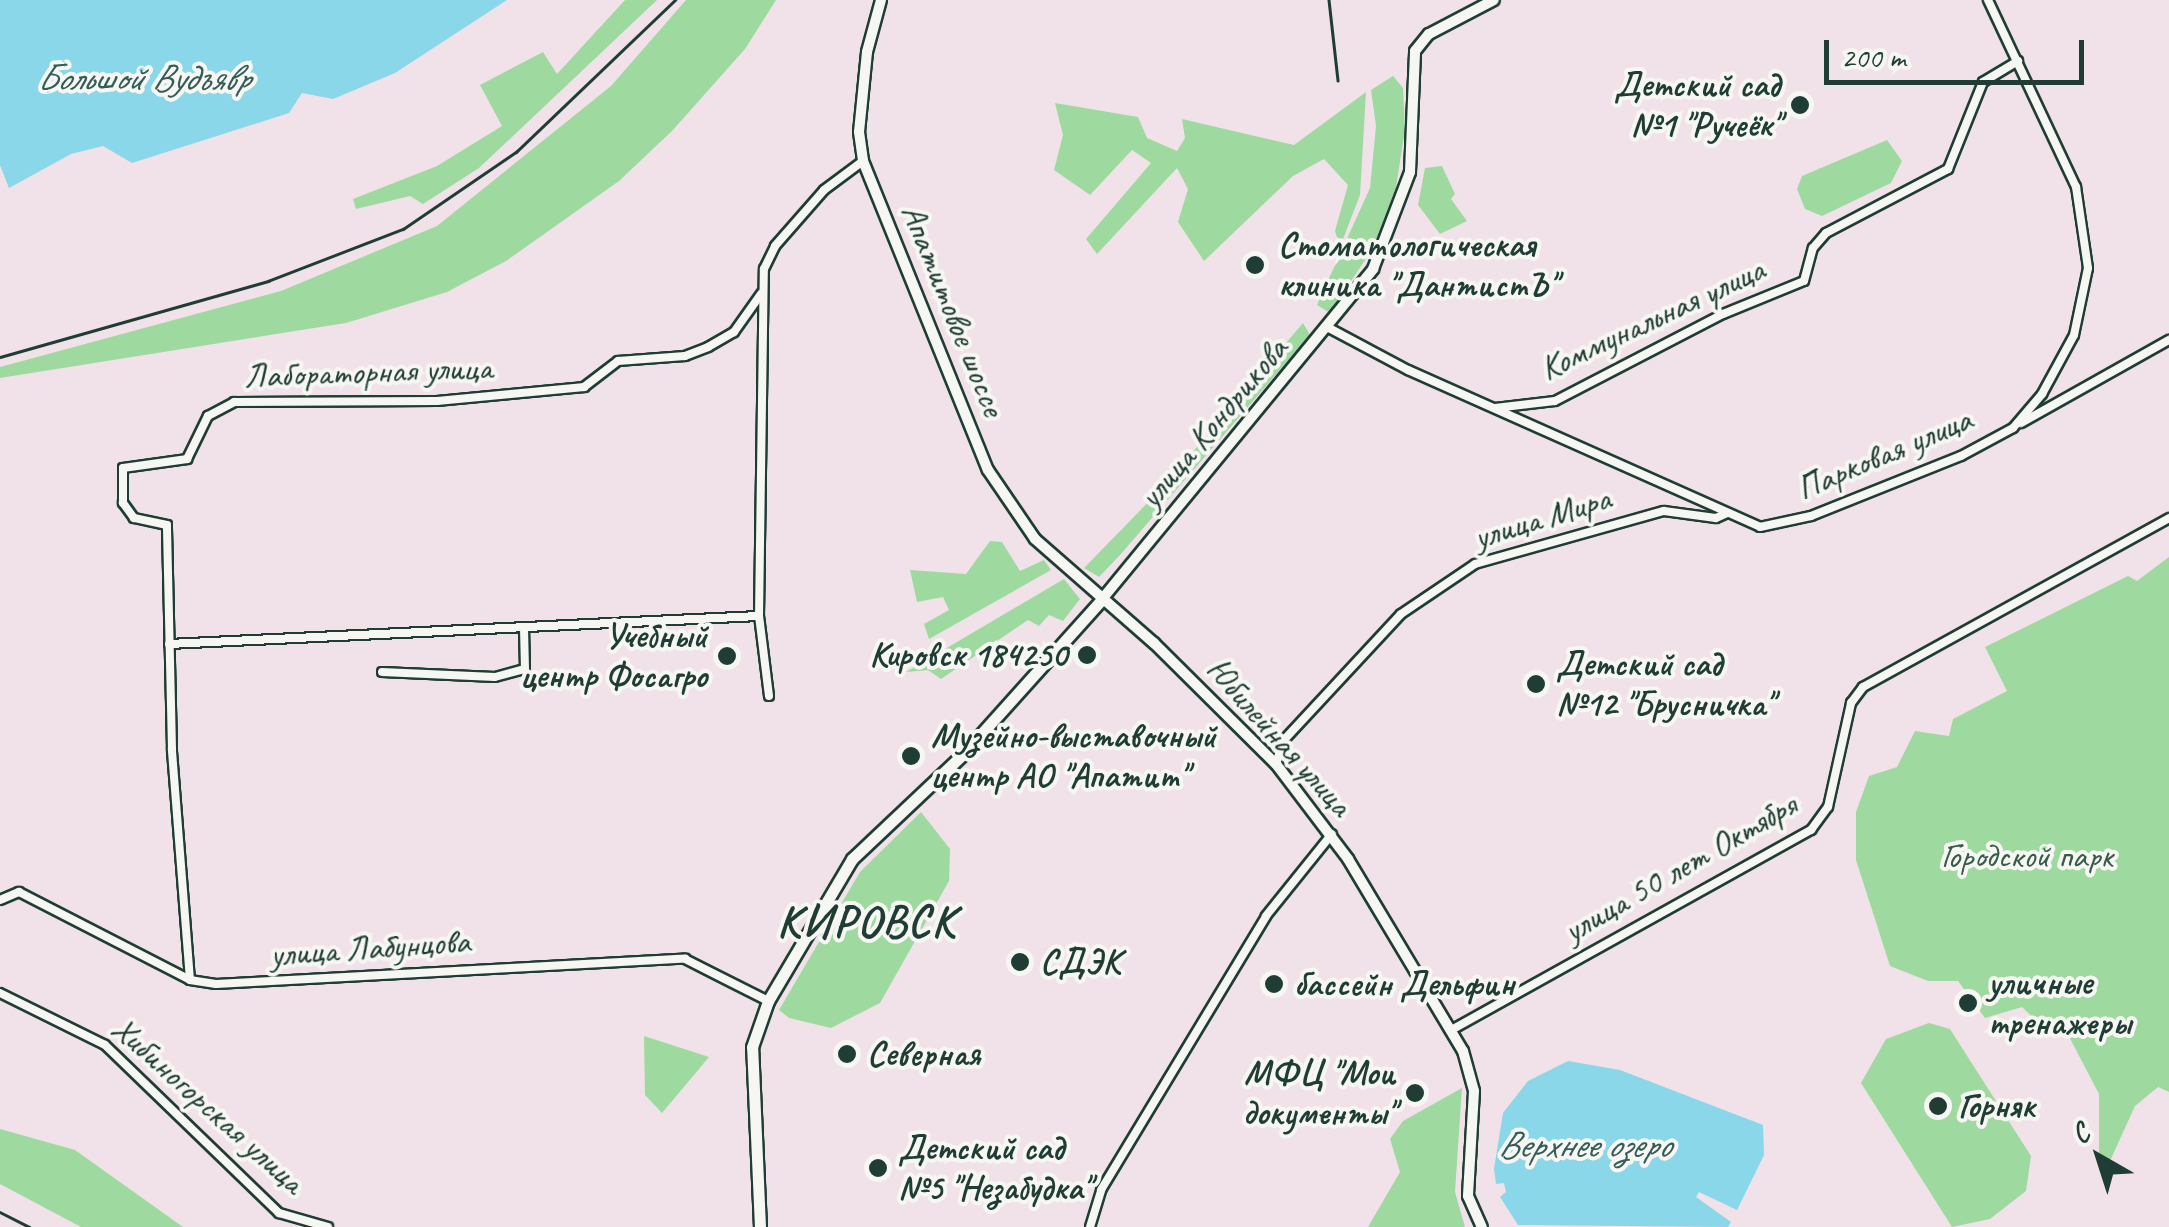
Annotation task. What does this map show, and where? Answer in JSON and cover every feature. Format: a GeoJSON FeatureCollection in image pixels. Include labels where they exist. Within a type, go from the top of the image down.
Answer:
{"type":"FeatureCollection","features":[{"type":"Feature","properties":{"kind":"main road"},"geometry":{"type":"LineString","coordinates":[[760,1227],[752,1058],[766,1005],[852,858],[964,753],[1103,598]]}},
{"type":"Feature","properties":{"kind":"street","name":"Апатитовое шоссе"},"geometry":{"type":"LineString","coordinates":[[882,0],[867,52],[859,132],[864,161],[975,437],[1008,506],[1054,557],[1103,598]]}},
{"type":"Feature","properties":{"kind":"street","name":"улица Кондрикова"},"geometry":{"type":"LineString","coordinates":[[1103,598],[1329,328],[1373,269],[1410,172],[1412,61],[1420,42],[1494,0]]}},
{"type":"Feature","properties":{"kind":"street","name":"Парковая улица"},"geometry":{"type":"LineString","coordinates":[[1727,512],[1760,526],[1778,526],[1906,480],[2012,428],[2066,356],[2088,268],[2076,187],[1988,0]]}},
{"type":"Feature","properties":{"kind":"street","name":"Коммунальная улица"},"geometry":{"type":"LineString","coordinates":[[1495,408],[1555,401],[1690,330],[1804,280],[1814,248],[1826,233],[1948,169],[1983,82],[2018,61]]}},
{"type":"Feature","properties":{"kind":"street","name":"Лабораторная улица"},"geometry":{"type":"LineString","coordinates":[[768,696],[759,616],[761,294],[775,246],[824,190],[864,161]]}},
{"type":"Feature","properties":{"kind":"street","name":"Лабораторная улица"},"geometry":{"type":"LineString","coordinates":[[190,980],[168,644],[167,525],[134,518],[120,482],[130,462],[187,459],[208,416],[234,402],[278,398],[294,406],[567,391],[618,361],[685,356],[708,347],[734,332],[761,294]]}},
{"type":"Feature","properties":{"kind":"street"},"geometry":{"type":"LineString","coordinates":[[1329,328],[1727,512]]}},
{"type":"Feature","properties":{"kind":"street"},"geometry":{"type":"LineString","coordinates":[[2012,428],[2169,340]]}},
{"type":"Feature","properties":{"kind":"street","name":"улица Мира"},"geometry":{"type":"LineString","coordinates":[[1276,764],[1284,741],[1401,614],[1475,564],[1664,511],[1716,518],[1727,512]]}},
{"type":"Feature","properties":{"kind":"street","name":"улица 50 лет Октября"},"geometry":{"type":"LineString","coordinates":[[1453,1029],[1811,830],[1828,807],[1851,702],[1863,687],[2169,518]]}},
{"type":"Feature","properties":{"kind":"street","name":"Юбилейная улица"},"geometry":{"type":"LineString","coordinates":[[1103,598],[1276,764],[1332,834],[1453,1029],[1474,1091],[1467,1181],[1482,1227]]}},
{"type":"Feature","properties":{"kind":"street"},"geometry":{"type":"LineString","coordinates":[[168,644],[759,616]]}},
{"type":"Feature","properties":{"kind":"street"},"geometry":{"type":"LineString","coordinates":[[382,672],[495,677],[525,669],[524,627]]}},
{"type":"Feature","properties":{"kind":"street"},"geometry":{"type":"LineString","coordinates":[[1090,1227],[1101,1190],[1264,920],[1332,834]]}},
{"type":"Feature","properties":{"kind":"street","name":"улица Лабунцова"},"geometry":{"type":"LineString","coordinates":[[0,900],[19,892],[190,980],[307,981],[685,959],[749,990],[766,1005]]}},
{"type":"Feature","properties":{"kind":"street","name":"Хибиногорская улица"},"geometry":{"type":"LineString","coordinates":[[0,992],[105,1045],[279,1213],[328,1227]]}},
{"type":"Feature","properties":{"kind":"green space"},"geometry":{"type":"Polygon","coordinates":[[[625,0],[657,0],[479,168],[423,204],[410,196],[356,209],[353,199],[437,166],[502,126],[480,85],[543,52],[557,74],[625,0]]]}},
{"type":"Feature","properties":{"kind":"green space"},"geometry":{"type":"Polygon","coordinates":[[[686,0],[776,0],[745,49],[672,131],[619,181],[506,261],[447,292],[346,323],[0,378],[0,367],[281,291],[437,226],[611,86],[686,0]]]}},
{"type":"Feature","properties":{"kind":"green space"},"geometry":{"type":"Polygon","coordinates":[[[1393,76],[1403,88],[1405,130],[1396,187],[1375,245],[1330,313],[1317,305],[1370,188],[1376,126],[1371,90],[1393,76]]]}},
{"type":"Feature","properties":{"kind":"green space"},"geometry":{"type":"Polygon","coordinates":[[[1366,92],[1360,195],[1340,247],[1335,231],[1348,185],[1324,159],[1293,176],[1204,261],[1178,222],[1188,189],[1177,168],[1097,254],[1086,239],[1151,163],[1132,150],[1090,195],[1054,170],[1063,135],[1055,103],[1138,117],[1147,138],[1177,151],[1185,138],[1182,119],[1294,145],[1366,92]]]}},
{"type":"Feature","properties":{"kind":"green space"},"geometry":{"type":"Polygon","coordinates":[[[1887,140],[1902,161],[1891,183],[1822,216],[1805,209],[1797,189],[1802,176],[1887,140]]]}},
{"type":"Feature","properties":{"kind":"green space"},"geometry":{"type":"Polygon","coordinates":[[[1442,166],[1455,194],[1451,199],[1467,221],[1440,234],[1418,205],[1425,168],[1442,166]]]}},
{"type":"Feature","properties":{"kind":"green space"},"geometry":{"type":"Polygon","coordinates":[[[1303,323],[1310,335],[1120,555],[1099,577],[1084,568],[1163,487],[1303,323]]]}},
{"type":"Feature","properties":{"kind":"green space"},"geometry":{"type":"Polygon","coordinates":[[[990,541],[1002,542],[1020,571],[1044,560],[1051,570],[929,639],[924,624],[949,610],[943,597],[917,602],[910,570],[966,574],[990,541]]]}},
{"type":"Feature","properties":{"kind":"green space","name":"Городской парк"},"geometry":{"type":"Polygon","coordinates":[[[2169,557],[2169,1092],[2158,1087],[2135,1106],[2110,1161],[2099,1164],[2099,1094],[2063,1025],[2040,1024],[2022,1007],[1985,1018],[1958,981],[1928,981],[1890,966],[1856,860],[1856,812],[1869,776],[1897,767],[1915,731],[1949,736],[1953,719],[2007,691],[1985,647],[2128,576],[2137,581],[2169,557]]]}},
{"type":"Feature","properties":{"kind":"green space"},"geometry":{"type":"Polygon","coordinates":[[[1064,579],[1080,599],[1063,621],[1049,615],[1039,626],[1028,620],[941,679],[928,670],[906,672],[1064,579]]]}},
{"type":"Feature","properties":{"kind":"green space"},"geometry":{"type":"Polygon","coordinates":[[[921,812],[950,849],[949,881],[880,1003],[831,1028],[789,1018],[779,1010],[860,872],[921,812]]]}},
{"type":"Feature","properties":{"kind":"green space","name":"Горняк"},"geometry":{"type":"Polygon","coordinates":[[[1929,1023],[1950,1029],[2031,1156],[2026,1191],[1990,1219],[1952,1227],[1861,1083],[1886,1039],[1929,1023]]]}},
{"type":"Feature","properties":{"kind":"green space"},"geometry":{"type":"Polygon","coordinates":[[[644,1036],[709,1057],[662,1113],[645,1095],[644,1036]]]}},
{"type":"Feature","properties":{"kind":"green space"},"geometry":{"type":"Polygon","coordinates":[[[1462,1088],[1455,1192],[1465,1227],[1368,1227],[1400,1172],[1390,1139],[1403,1121],[1462,1088]]]}},
{"type":"Feature","properties":{"kind":"green space"},"geometry":{"type":"Polygon","coordinates":[[[0,1129],[75,1150],[183,1227],[81,1227],[0,1184],[0,1129]]]}},
{"type":"Feature","properties":{"kind":"water","name":"Большой Вудъявр"},"geometry":{"type":"Polygon","coordinates":[[[0,0],[507,0],[395,73],[333,99],[302,93],[289,113],[132,163],[103,146],[71,154],[9,188],[0,165],[0,0]]]}},
{"type":"Feature","properties":{"kind":"water","name":"Верхнее озеро"},"geometry":{"type":"Polygon","coordinates":[[[1568,1061],[1620,1070],[1763,1125],[1764,1155],[1737,1210],[1699,1192],[1696,1197],[1731,1222],[1728,1227],[1518,1225],[1500,1197],[1506,1192],[1504,1183],[1496,1184],[1494,1169],[1503,1113],[1528,1081],[1568,1061]]]}},
{"type":"Feature","properties":{"kind":"railway"},"geometry":{"type":"LineString","coordinates":[[0,357],[268,281],[403,229],[516,152],[675,0]]}},
{"type":"Feature","properties":{"kind":"railway"},"geometry":{"type":"LineString","coordinates":[[1329,0],[1338,80]]}},
{"type":"Feature","properties":{"kind":"railway"},"geometry":{"type":"LineString","coordinates":[[0,1212],[29,1227]]}},
{"type":"Feature","properties":{"kind":"place","name":"Детский сад №1 \"Ручеёк\""},"geometry":{"type":"Point","coordinates":[1800,105]}},
{"type":"Feature","properties":{"kind":"place","name":"Стоматологическая клиника \"ДантистЪ\""},"geometry":{"type":"Point","coordinates":[1255,265]}},
{"type":"Feature","properties":{"kind":"place","name":"Кировск 184250"},"geometry":{"type":"Point","coordinates":[1087,655]}},
{"type":"Feature","properties":{"kind":"place","name":"Учебный центр Фосагро"},"geometry":{"type":"Point","coordinates":[727,656]}},
{"type":"Feature","properties":{"kind":"place","name":"Детский сад №12 \"Брусничка\""},"geometry":{"type":"Point","coordinates":[1536,684]}},
{"type":"Feature","properties":{"kind":"place","name":"Музейно-выставочный центр АО \"Апатит\""},"geometry":{"type":"Point","coordinates":[911,756]}},
{"type":"Feature","properties":{"kind":"place","name":"СДЭК"},"geometry":{"type":"Point","coordinates":[1020,962]}},
{"type":"Feature","properties":{"kind":"place","name":"бассейн Дельфин"},"geometry":{"type":"Point","coordinates":[1274,984]}},
{"type":"Feature","properties":{"kind":"place","name":"уличные тренажеры"},"geometry":{"type":"Point","coordinates":[1968,1003]}},
{"type":"Feature","properties":{"kind":"place","name":"Северная"},"geometry":{"type":"Point","coordinates":[847,1054]}},
{"type":"Feature","properties":{"kind":"place","name":"МФЦ \"Мои документы\""},"geometry":{"type":"Point","coordinates":[1415,1093]}},
{"type":"Feature","properties":{"kind":"place","name":"Горняк"},"geometry":{"type":"Point","coordinates":[1938,1106]}},
{"type":"Feature","properties":{"kind":"place","name":"Детский сад №5 \"Незабудка\""},"geometry":{"type":"Point","coordinates":[878,1168]}},
{"type":"Feature","properties":{"kind":"district","name":"КИРОВСК"},"geometry":{"type":"Point","coordinates":[867,922]}}]}
